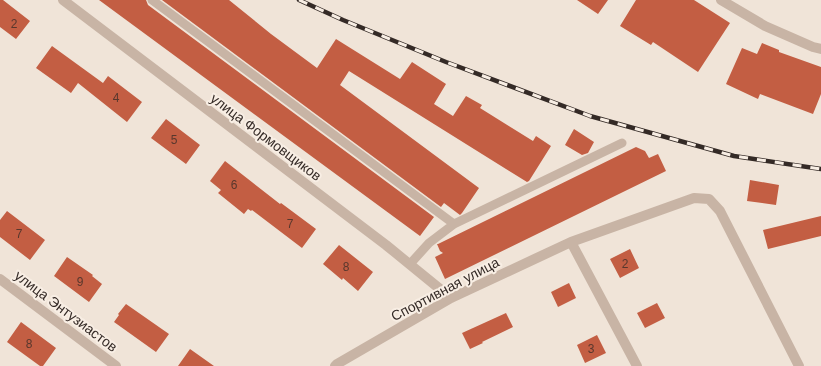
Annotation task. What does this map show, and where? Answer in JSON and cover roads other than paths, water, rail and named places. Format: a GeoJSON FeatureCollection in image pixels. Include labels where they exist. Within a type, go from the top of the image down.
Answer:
{"type":"FeatureCollection","features":[{"type":"Feature","properties":{"kind":"street","name":"улица Формовщиков"},"geometry":{"type":"LineString","coordinates":[[63,0],[386,245],[451,298]]}},
{"type":"Feature","properties":{"kind":"street"},"geometry":{"type":"LineString","coordinates":[[721,0],[765,26],[821,49]]}},
{"type":"Feature","properties":{"kind":"street","name":"Спортивная улица"},"geometry":{"type":"LineString","coordinates":[[335,366],[451,298],[571,242],[694,198],[709,199],[720,210],[799,366]]}},
{"type":"Feature","properties":{"kind":"street"},"geometry":{"type":"LineString","coordinates":[[571,242],[637,366]]}},
{"type":"Feature","properties":{"kind":"street","name":"улица Энтузиастов"},"geometry":{"type":"LineString","coordinates":[[0,279],[116,366]]}},
{"type":"Feature","properties":{"kind":"lane"},"geometry":{"type":"LineString","coordinates":[[152,0],[454,224]]}},
{"type":"Feature","properties":{"kind":"lane"},"geometry":{"type":"LineString","coordinates":[[410,264],[429,243],[454,224],[622,142]]}},
{"type":"Feature","properties":{"kind":"railway"},"geometry":{"type":"LineString","coordinates":[[299,0],[343,20],[446,62],[590,116],[734,156],[821,169]]}}]}
